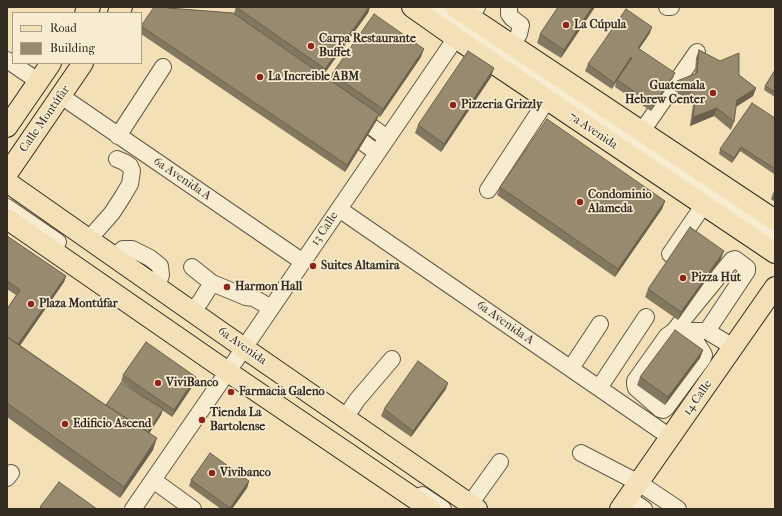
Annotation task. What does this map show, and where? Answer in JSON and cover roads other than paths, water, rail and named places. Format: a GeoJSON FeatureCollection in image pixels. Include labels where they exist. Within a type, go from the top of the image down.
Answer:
{"type":"FeatureCollection","features":[{"type":"Feature","properties":{"kind":"main road","name":"7a Avenida"},"geometry":{"type":"LineString","coordinates":[[412,7],[464,19],[512,45],[775,220]]}},
{"type":"Feature","properties":{"kind":"main road","name":"7a Avenida"},"geometry":{"type":"LineString","coordinates":[[464,19],[547,100],[775,253]]}},
{"type":"Feature","properties":{"kind":"main road"},"geometry":{"type":"LineString","coordinates":[[7,127],[50,64]]}},
{"type":"Feature","properties":{"kind":"main road","name":"Calle Montúfar"},"geometry":{"type":"LineString","coordinates":[[7,174],[82,64]]}},
{"type":"Feature","properties":{"kind":"main road","name":"6a Avenida"},"geometry":{"type":"LineString","coordinates":[[7,182],[192,312],[235,361],[430,509]]}},
{"type":"Feature","properties":{"kind":"main road","name":"6a Avenida"},"geometry":{"type":"LineString","coordinates":[[7,219],[235,361],[345,418],[474,507]]}},
{"type":"Feature","properties":{"kind":"main road","name":"14 Calle"},"geometry":{"type":"LineString","coordinates":[[633,500],[670,437],[775,287]]}},
{"type":"Feature","properties":{"kind":"street"},"geometry":{"type":"LineString","coordinates":[[436,7],[464,19],[775,236]]}},
{"type":"Feature","properties":{"kind":"street"},"geometry":{"type":"LineString","coordinates":[[509,7],[509,14],[521,25],[519,34],[512,45]]}},
{"type":"Feature","properties":{"kind":"street","name":"13 Calle"},"geometry":{"type":"LineString","coordinates":[[133,509],[377,153],[464,19]]}},
{"type":"Feature","properties":{"kind":"street"},"geometry":{"type":"LineString","coordinates":[[642,131],[697,52]]}},
{"type":"Feature","properties":{"kind":"street"},"geometry":{"type":"LineString","coordinates":[[13,64],[38,81]]}},
{"type":"Feature","properties":{"kind":"street"},"geometry":{"type":"LineString","coordinates":[[118,136],[163,67]]}},
{"type":"Feature","properties":{"kind":"street","name":"6a Avenida A"},"geometry":{"type":"LineString","coordinates":[[60,96],[303,262]]}},
{"type":"Feature","properties":{"kind":"street"},"geometry":{"type":"LineString","coordinates":[[488,190],[547,100]]}},
{"type":"Feature","properties":{"kind":"street"},"geometry":{"type":"LineString","coordinates":[[377,153],[348,131],[340,115],[358,117],[387,138]]}},
{"type":"Feature","properties":{"kind":"street"},"geometry":{"type":"LineString","coordinates":[[89,239],[112,213],[124,196],[130,184],[132,171],[130,166],[117,159]]}},
{"type":"Feature","properties":{"kind":"street"},"geometry":{"type":"LineString","coordinates":[[670,254],[704,206]]}},
{"type":"Feature","properties":{"kind":"street"},"geometry":{"type":"LineString","coordinates":[[7,207],[235,361],[443,509]]}},
{"type":"Feature","properties":{"kind":"street","name":"6a Avenida A"},"geometry":{"type":"LineString","coordinates":[[339,209],[670,437]]}},
{"type":"Feature","properties":{"kind":"street"},"geometry":{"type":"LineString","coordinates":[[681,331],[732,260],[735,259],[747,268],[747,271],[706,331]]}},
{"type":"Feature","properties":{"kind":"street"},"geometry":{"type":"LineString","coordinates":[[192,267],[212,283],[246,297],[254,298],[271,308]]}},
{"type":"Feature","properties":{"kind":"street"},"geometry":{"type":"LineString","coordinates":[[192,312],[212,283]]}},
{"type":"Feature","properties":{"kind":"street"},"geometry":{"type":"LineString","coordinates":[[599,388],[646,317]]}},
{"type":"Feature","properties":{"kind":"street"},"geometry":{"type":"LineString","coordinates":[[571,368],[600,324]]}},
{"type":"Feature","properties":{"kind":"street"},"geometry":{"type":"LineString","coordinates":[[681,331],[704,355],[666,408],[660,409],[636,388],[635,384],[667,336],[681,331],[706,331],[733,347]]}},
{"type":"Feature","properties":{"kind":"street"},"geometry":{"type":"LineString","coordinates":[[345,418],[357,400],[392,359]]}},
{"type":"Feature","properties":{"kind":"street"},"geometry":{"type":"LineString","coordinates":[[581,454],[633,500],[678,509]]}},
{"type":"Feature","properties":{"kind":"street"},"geometry":{"type":"LineString","coordinates":[[474,507],[500,462]]}},
{"type":"Feature","properties":{"kind":"street"},"geometry":{"type":"LineString","coordinates":[[153,480],[193,509]]}},
{"type":"Feature","properties":{"kind":"place","name":"La Cúpula"},"geometry":{"type":"Point","coordinates":[566,25]}},
{"type":"Feature","properties":{"kind":"place","name":"Carpa Restaurante Buffet"},"geometry":{"type":"Point","coordinates":[311,46]}},
{"type":"Feature","properties":{"kind":"place","name":"La Increible ABM"},"geometry":{"type":"Point","coordinates":[260,77]}},
{"type":"Feature","properties":{"kind":"place","name":"Guatemala Hebrew Center"},"geometry":{"type":"Point","coordinates":[713,93]}},
{"type":"Feature","properties":{"kind":"place","name":"Pizzeria Grizzly"},"geometry":{"type":"Point","coordinates":[453,105]}},
{"type":"Feature","properties":{"kind":"place","name":"Condominio Alameda"},"geometry":{"type":"Point","coordinates":[580,202]}},
{"type":"Feature","properties":{"kind":"place","name":"Suites Altamira"},"geometry":{"type":"Point","coordinates":[313,266]}},
{"type":"Feature","properties":{"kind":"place","name":"Pizza Hut"},"geometry":{"type":"Point","coordinates":[683,278]}},
{"type":"Feature","properties":{"kind":"place","name":"Harmon Hall"},"geometry":{"type":"Point","coordinates":[227,287]}},
{"type":"Feature","properties":{"kind":"place","name":"Plaza Montúfar"},"geometry":{"type":"Point","coordinates":[31,304]}},
{"type":"Feature","properties":{"kind":"place","name":"ViviBanco"},"geometry":{"type":"Point","coordinates":[158,383]}},
{"type":"Feature","properties":{"kind":"place","name":"Farmacia Galeno"},"geometry":{"type":"Point","coordinates":[231,392]}},
{"type":"Feature","properties":{"kind":"place","name":"Tienda La Bartolense"},"geometry":{"type":"Point","coordinates":[202,420]}},
{"type":"Feature","properties":{"kind":"place","name":"Edificio Ascend"},"geometry":{"type":"Point","coordinates":[65,424]}},
{"type":"Feature","properties":{"kind":"place","name":"Vivibanco"},"geometry":{"type":"Point","coordinates":[212,473]}}]}
